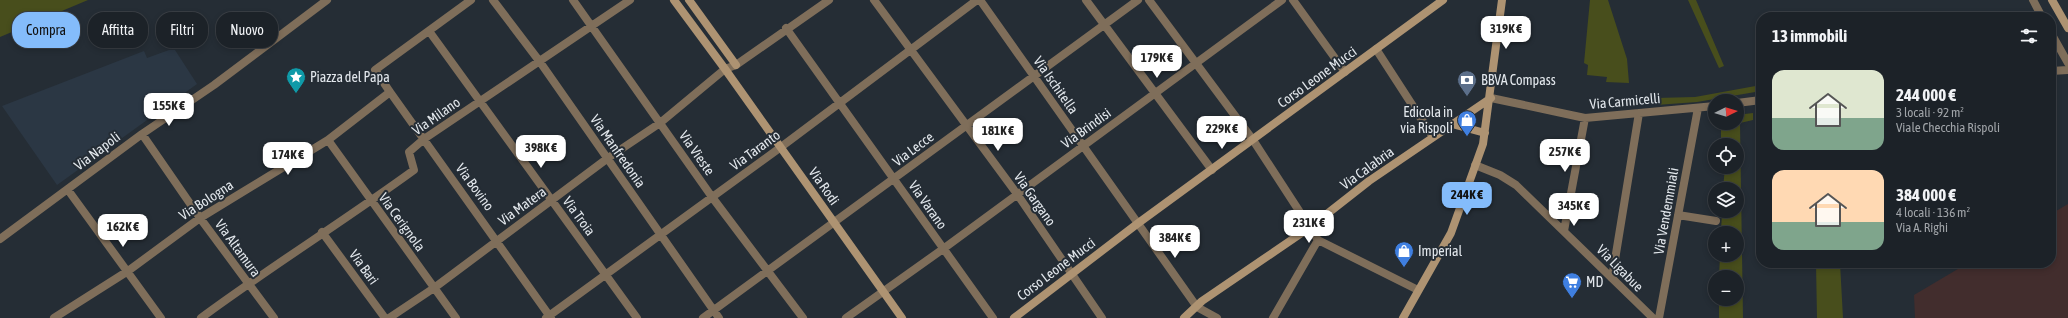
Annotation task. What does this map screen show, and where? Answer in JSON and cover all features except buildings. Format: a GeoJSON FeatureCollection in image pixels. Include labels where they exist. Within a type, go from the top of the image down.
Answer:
{"type":"FeatureCollection","features":[{"type":"Feature","properties":{"kind":"street","name":"Via Napoli"},"geometry":{"type":"LineString","coordinates":[[0,239],[142,134],[214,85],[327,0]]}},
{"type":"Feature","properties":{"kind":"street"},"geometry":{"type":"LineString","coordinates":[[390,92],[375,70],[471,0]]}},
{"type":"Feature","properties":{"kind":"street","name":"Via Manfredonia"},"geometry":{"type":"LineString","coordinates":[[493,0],[540,62],[719,318]]}},
{"type":"Feature","properties":{"kind":"street","name":"Via Vieste"},"geometry":{"type":"LineString","coordinates":[[573,0],[712,197],[803,318]]}},
{"type":"Feature","properties":{"kind":"street","name":"Via Milano"},"geometry":{"type":"LineString","coordinates":[[201,318],[322,232],[372,201],[414,170],[409,152],[424,139],[630,0]]}},
{"type":"Feature","properties":{"kind":"street","name":"Via Rodi"},"geometry":{"type":"LineString","coordinates":[[674,0],[726,70],[902,318]]}},
{"type":"Feature","properties":{"kind":"street"},"geometry":{"type":"LineString","coordinates":[[689,0],[736,65]]}},
{"type":"Feature","properties":{"kind":"street","name":"Via Gargano"},"geometry":{"type":"LineString","coordinates":[[874,0],[1017,194],[1102,318]]}},
{"type":"Feature","properties":{"kind":"street","name":"Via Taranto"},"geometry":{"type":"LineString","coordinates":[[549,317],[781,147],[977,0]]}},
{"type":"Feature","properties":{"kind":"street","name":"Via Ischitella"},"geometry":{"type":"LineString","coordinates":[[980,0],[1196,307]]}},
{"type":"Feature","properties":{"kind":"street"},"geometry":{"type":"LineString","coordinates":[[1086,0],[1212,170]]}},
{"type":"Feature","properties":{"kind":"street","name":"Via Lecce"},"geometry":{"type":"LineString","coordinates":[[703,318],[1138,0]]}},
{"type":"Feature","properties":{"kind":"street"},"geometry":{"type":"LineString","coordinates":[[1149,0],[1253,140],[1318,240],[1418,290]]}},
{"type":"Feature","properties":{"kind":"street","name":"Via Brindisi"},"geometry":{"type":"LineString","coordinates":[[846,318],[943,249],[1282,0]]}},
{"type":"Feature","properties":{"kind":"street"},"geometry":{"type":"LineString","coordinates":[[1293,0],[1345,72]]}},
{"type":"Feature","properties":{"kind":"street","name":"Corso Leone Mucci"},"geometry":{"type":"LineString","coordinates":[[1014,318],[1138,224],[1443,0]]}},
{"type":"Feature","properties":{"kind":"street"},"geometry":{"type":"LineString","coordinates":[[1403,318],[1451,233],[1483,144],[1491,98],[1502,0]]}},
{"type":"Feature","properties":{"kind":"street"},"geometry":{"type":"LineString","coordinates":[[2033,0],[2039,12]]}},
{"type":"Feature","properties":{"kind":"street"},"geometry":{"type":"LineString","coordinates":[[2052,0],[2068,28]]}},
{"type":"Feature","properties":{"kind":"street","name":"Via Matera"},"geometry":{"type":"LineString","coordinates":[[389,318],[434,288],[608,158],[660,123],[726,70],[736,65],[786,28],[826,2]]}},
{"type":"Feature","properties":{"kind":"street","name":"Via Varano"},"geometry":{"type":"LineString","coordinates":[[786,28],[992,318]]}},
{"type":"Feature","properties":{"kind":"street","name":"Via Troia"},"geometry":{"type":"LineString","coordinates":[[429,31],[637,318]]}},
{"type":"Feature","properties":{"kind":"street"},"geometry":{"type":"LineString","coordinates":[[2056,41],[2068,63]]}},
{"type":"Feature","properties":{"kind":"street"},"geometry":{"type":"LineString","coordinates":[[1376,49],[1433,137]]}},
{"type":"Feature","properties":{"kind":"street"},"geometry":{"type":"LineString","coordinates":[[2056,71],[2068,70]]}},
{"type":"Feature","properties":{"kind":"street","name":"Via Bovino"},"geometry":{"type":"LineString","coordinates":[[390,92],[497,240],[549,317]]}},
{"type":"Feature","properties":{"kind":"street","name":"Via Bologna"},"geometry":{"type":"LineString","coordinates":[[54,318],[128,271],[200,218],[328,140],[390,92]]}},
{"type":"Feature","properties":{"kind":"street","name":"Via Carmicelli"},"geometry":{"type":"LineString","coordinates":[[1491,98],[1585,118],[1708,107]]}},
{"type":"Feature","properties":{"kind":"street","name":"Via Calabria"},"geometry":{"type":"LineString","coordinates":[[1184,318],[1196,307],[1309,228],[1369,181],[1491,98]]}},
{"type":"Feature","properties":{"kind":"street"},"geometry":{"type":"LineString","coordinates":[[1744,102],[1756,101]]}},
{"type":"Feature","properties":{"kind":"street","name":"Via Vendemmiali"},"geometry":{"type":"LineString","coordinates":[[1659,318],[1698,108]]}},
{"type":"Feature","properties":{"kind":"street"},"geometry":{"type":"LineString","coordinates":[[1612,278],[1639,113]]}},
{"type":"Feature","properties":{"kind":"street"},"geometry":{"type":"LineString","coordinates":[[1564,231],[1585,118]]}},
{"type":"Feature","properties":{"kind":"street"},"geometry":{"type":"LineString","coordinates":[[1452,124],[1485,133]]}},
{"type":"Feature","properties":{"kind":"street","name":"Via Altamura"},"geometry":{"type":"LineString","coordinates":[[142,134],[200,218],[274,318]]}},
{"type":"Feature","properties":{"kind":"street","name":"Via Cerignola"},"geometry":{"type":"LineString","coordinates":[[328,140],[456,318]]}},
{"type":"Feature","properties":{"kind":"street","name":"Via Ligabue"},"geometry":{"type":"LineString","coordinates":[[1475,165],[1500,175],[1516,185],[1653,318]]}},
{"type":"Feature","properties":{"kind":"street"},"geometry":{"type":"LineString","coordinates":[[68,190],[162,318]]}},
{"type":"Feature","properties":{"kind":"street"},"geometry":{"type":"LineString","coordinates":[[1678,215],[1716,221]]}},
{"type":"Feature","properties":{"kind":"street","name":"Via Bari"},"geometry":{"type":"LineString","coordinates":[[322,232],[385,318]]}},
{"type":"Feature","properties":{"kind":"street"},"geometry":{"type":"LineString","coordinates":[[1273,318],[1318,240]]}},
{"type":"Feature","properties":{"kind":"street"},"geometry":{"type":"LineString","coordinates":[[1196,307],[1217,318]]}},
{"type":"Feature","properties":{"kind":"shaded area"},"geometry":{"type":"Polygon","coordinates":[[[169,50],[175,50],[197,84],[57,185],[2,106],[144,51],[147,58],[169,50]]]}},
{"type":"Feature","properties":{"kind":"shaded area"},"geometry":{"type":"Polygon","coordinates":[[[2068,204],[2068,318],[1915,318],[1914,295],[1960,268],[2056,268],[2056,211],[2068,204]]]}},
{"type":"Feature","properties":{"kind":"green space"},"geometry":{"type":"Polygon","coordinates":[[[0,0],[88,0],[59,12],[12,12],[12,32],[0,37],[0,0]]]}},
{"type":"Feature","properties":{"kind":"green space"},"geometry":{"type":"Polygon","coordinates":[[[1590,0],[1608,0],[1627,59],[1629,83],[1606,82],[1607,77],[1587,75],[1588,65],[1584,63],[1590,0]]]}},
{"type":"Feature","properties":{"kind":"green space"},"geometry":{"type":"Polygon","coordinates":[[[1688,0],[1696,0],[1724,66],[1719,68],[1688,0]]]}},
{"type":"Feature","properties":{"kind":"green space"},"geometry":{"type":"Polygon","coordinates":[[[1756,86],[1756,92],[1744,94],[1712,94],[1756,86]]]}},
{"type":"Feature","properties":{"kind":"green space"},"geometry":{"type":"Polygon","coordinates":[[[1708,95],[1708,100],[1656,105],[1656,98],[1695,97],[1708,95]]]}},
{"type":"Feature","properties":{"kind":"green space"},"geometry":{"type":"Polygon","coordinates":[[[1753,113],[1753,120],[1744,122],[1744,114],[1753,113]]]}},
{"type":"Feature","properties":{"kind":"green space"},"geometry":{"type":"Polygon","coordinates":[[[1721,130],[1740,130],[1740,138],[1721,138],[1721,130]]]}},
{"type":"Feature","properties":{"kind":"green space"},"geometry":{"type":"Polygon","coordinates":[[[1724,174],[1741,174],[1741,182],[1724,182],[1724,174]]]}},
{"type":"Feature","properties":{"kind":"green space"},"geometry":{"type":"Polygon","coordinates":[[[1722,218],[1741,218],[1742,226],[1721,226],[1722,218]]]}},
{"type":"Feature","properties":{"kind":"green space"},"geometry":{"type":"Polygon","coordinates":[[[1720,262],[1742,262],[1742,270],[1719,270],[1720,262]]]}},
{"type":"Feature","properties":{"kind":"green space"},"geometry":{"type":"Polygon","coordinates":[[[1816,268],[1840,268],[1843,318],[1817,318],[1816,268]]]}},
{"type":"Feature","properties":{"kind":"green space"},"geometry":{"type":"Polygon","coordinates":[[[1719,306],[1743,306],[1743,318],[1719,318],[1719,306]]]}},
{"type":"Feature","properties":{"kind":"place","name":"Piazza del Papa"},"geometry":{"type":"Point","coordinates":[296,94]}},
{"type":"Feature","properties":{"kind":"place","name":"BBVA Compass"},"geometry":{"type":"Point","coordinates":[1467,97]}},
{"type":"Feature","properties":{"kind":"place","name":"Edicola in via Rispoli"},"geometry":{"type":"Point","coordinates":[1467,137]}},
{"type":"Feature","properties":{"kind":"place","name":"Imperial"},"geometry":{"type":"Point","coordinates":[1404,268]}},
{"type":"Feature","properties":{"kind":"place","name":"MD"},"geometry":{"type":"Point","coordinates":[1572,299]}}]}
